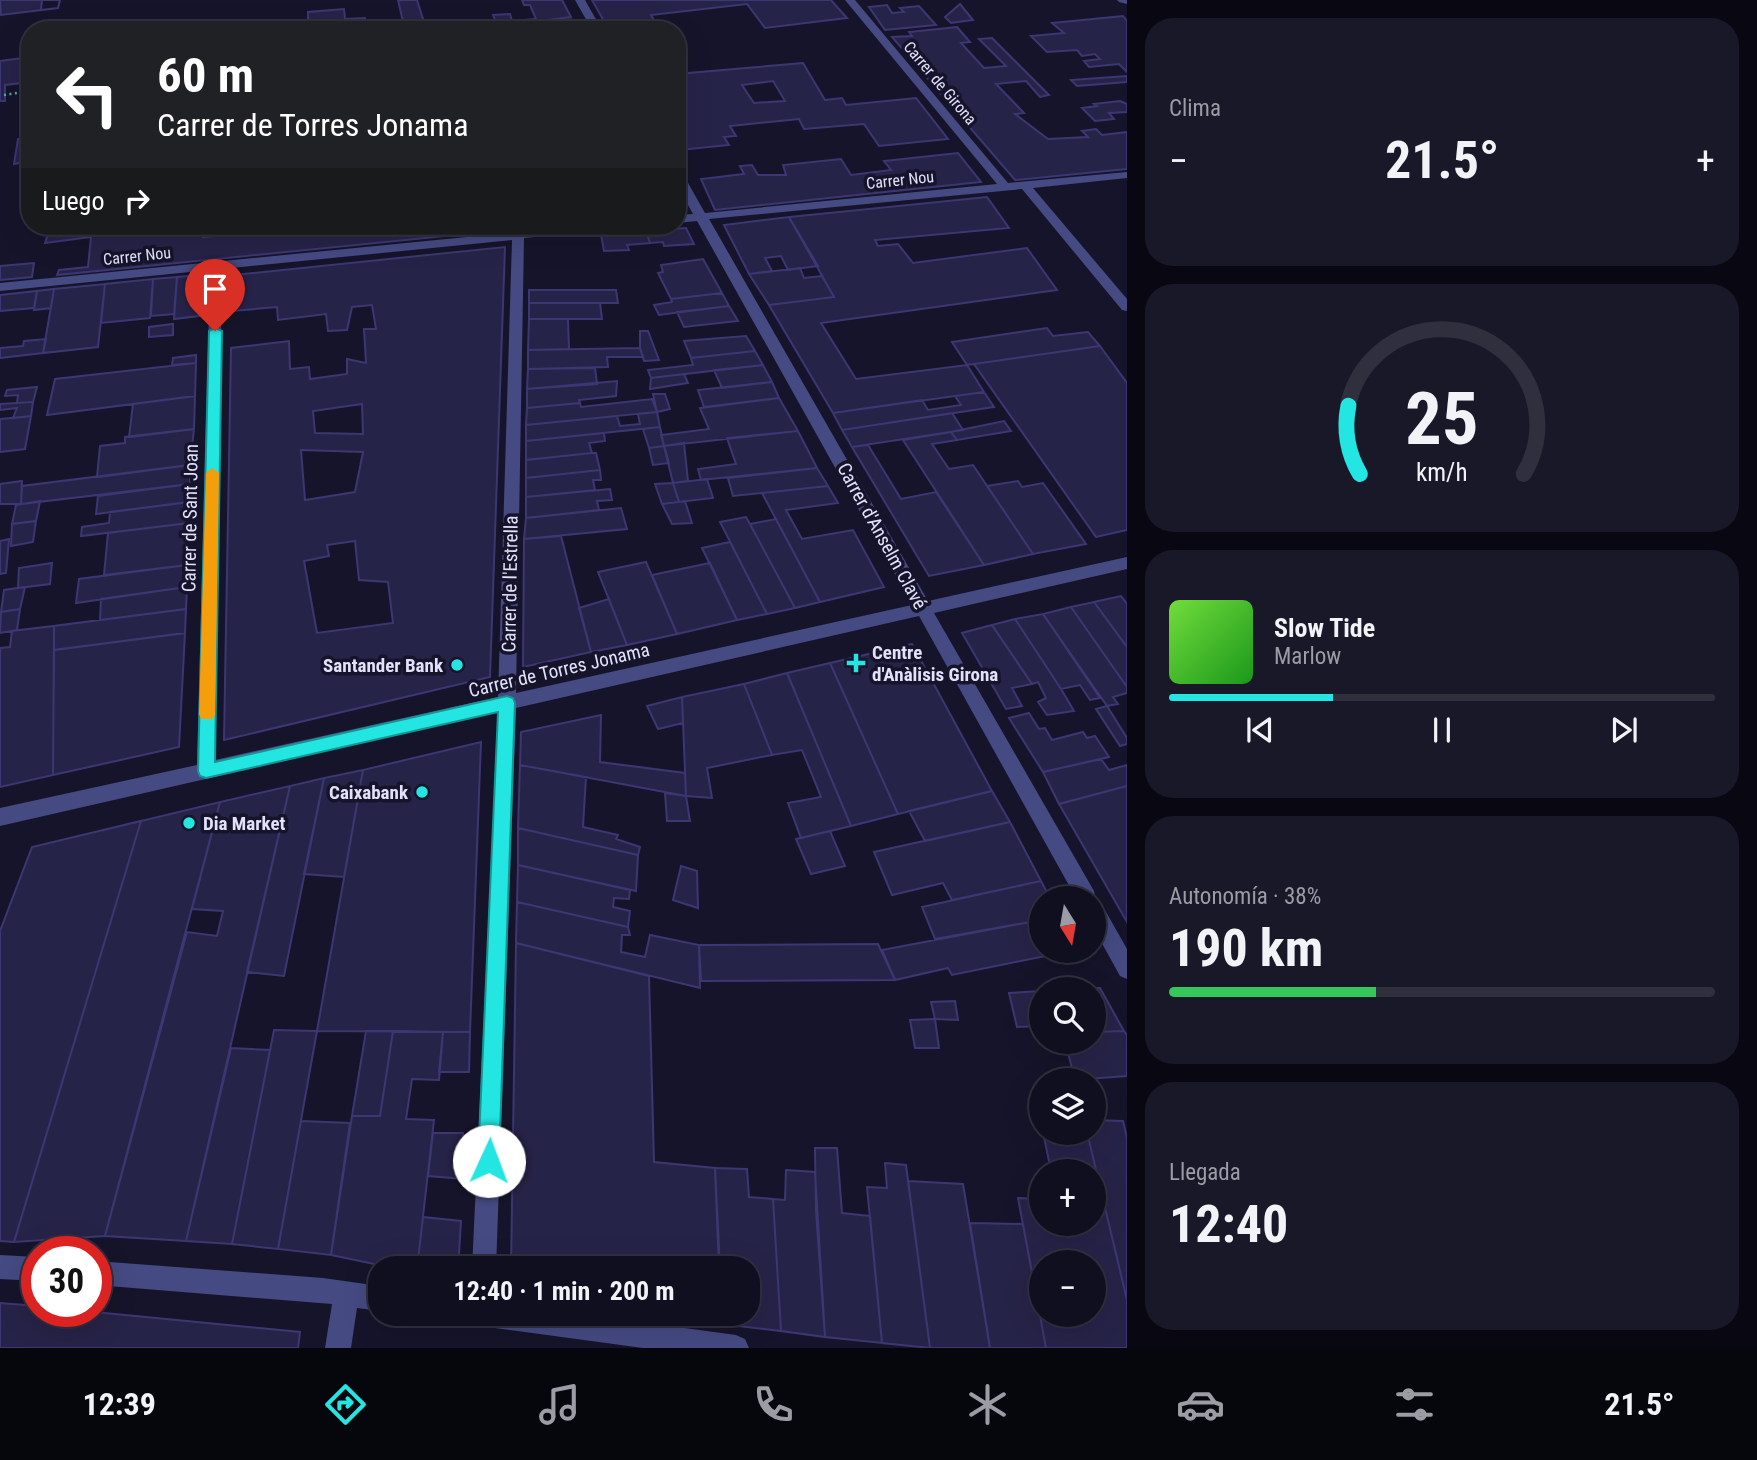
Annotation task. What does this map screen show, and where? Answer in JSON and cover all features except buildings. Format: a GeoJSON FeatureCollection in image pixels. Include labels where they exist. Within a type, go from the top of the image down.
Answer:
{"type":"FeatureCollection","features":[{"type":"Feature","properties":{"kind":"street"},"geometry":{"type":"LineString","coordinates":[[580,0],[592,21]]}},
{"type":"Feature","properties":{"kind":"street","name":"Carrer de Girona"},"geometry":{"type":"LineString","coordinates":[[850,0],[1005,187]]}},
{"type":"Feature","properties":{"kind":"street","name":"Carrer Nou"},"geometry":{"type":"LineString","coordinates":[[686,218],[1127,175]]}},
{"type":"Feature","properties":{"kind":"street"},"geometry":{"type":"LineString","coordinates":[[1025,185],[1127,307]]}},
{"type":"Feature","properties":{"kind":"street","name":"Carrer d'Anselm Clavé"},"geometry":{"type":"LineString","coordinates":[[686,189],[1080,886]]}},
{"type":"Feature","properties":{"kind":"street","name":"Carrer Nou"},"geometry":{"type":"LineString","coordinates":[[0,287],[527,235]]}},
{"type":"Feature","properties":{"kind":"street","name":"Carrer de l'Estrella"},"geometry":{"type":"LineString","coordinates":[[485,1256],[507,703],[518,236]]}},
{"type":"Feature","properties":{"kind":"street","name":"Carrer de Sant Joan"},"geometry":{"type":"LineString","coordinates":[[206,771],[216,265]]}},
{"type":"Feature","properties":{"kind":"street","name":"Carrer de Torres Jonama"},"geometry":{"type":"LineString","coordinates":[[0,817],[1127,563]]}},
{"type":"Feature","properties":{"kind":"street"},"geometry":{"type":"LineString","coordinates":[[1106,931],[1127,969]]}},
{"type":"Feature","properties":{"kind":"street"},"geometry":{"type":"LineString","coordinates":[[0,1267],[21,1268]]}},
{"type":"Feature","properties":{"kind":"street"},"geometry":{"type":"LineString","coordinates":[[112,1274],[368,1297]]}},
{"type":"Feature","properties":{"kind":"street"},"geometry":{"type":"LineString","coordinates":[[338,1348],[346,1294]]}},
{"type":"Feature","properties":{"kind":"street"},"geometry":{"type":"LineString","coordinates":[[575,1326],[736,1348]]}},
{"type":"Feature","properties":{"kind":"path"},"geometry":{"type":"LineString","coordinates":[[4,95],[21,93]]}},
{"type":"Feature","properties":{"kind":"green space"},"geometry":{"type":"Polygon","coordinates":[[[571,17],[573,21],[540,21],[571,17]]]}},
{"type":"Feature","properties":{"kind":"slow traffic"},"geometry":{"type":"LineString","coordinates":[[207,714],[212,473]]}},
{"type":"Feature","properties":{"kind":"place","name":"Centre d'Anàlisis Girona"},"geometry":{"type":"Point","coordinates":[856,663]}},
{"type":"Feature","properties":{"kind":"place","name":"Santander Bank"},"geometry":{"type":"Point","coordinates":[457,665]}},
{"type":"Feature","properties":{"kind":"place","name":"Caixabank"},"geometry":{"type":"Point","coordinates":[422,792]}},
{"type":"Feature","properties":{"kind":"place","name":"Dia Market"},"geometry":{"type":"Point","coordinates":[189,823]}},
{"type":"Feature","properties":{"kind":"route"},"geometry":{"type":"LineString","coordinates":[[215,331],[206,771],[507,703],[489,1161]]}}]}
